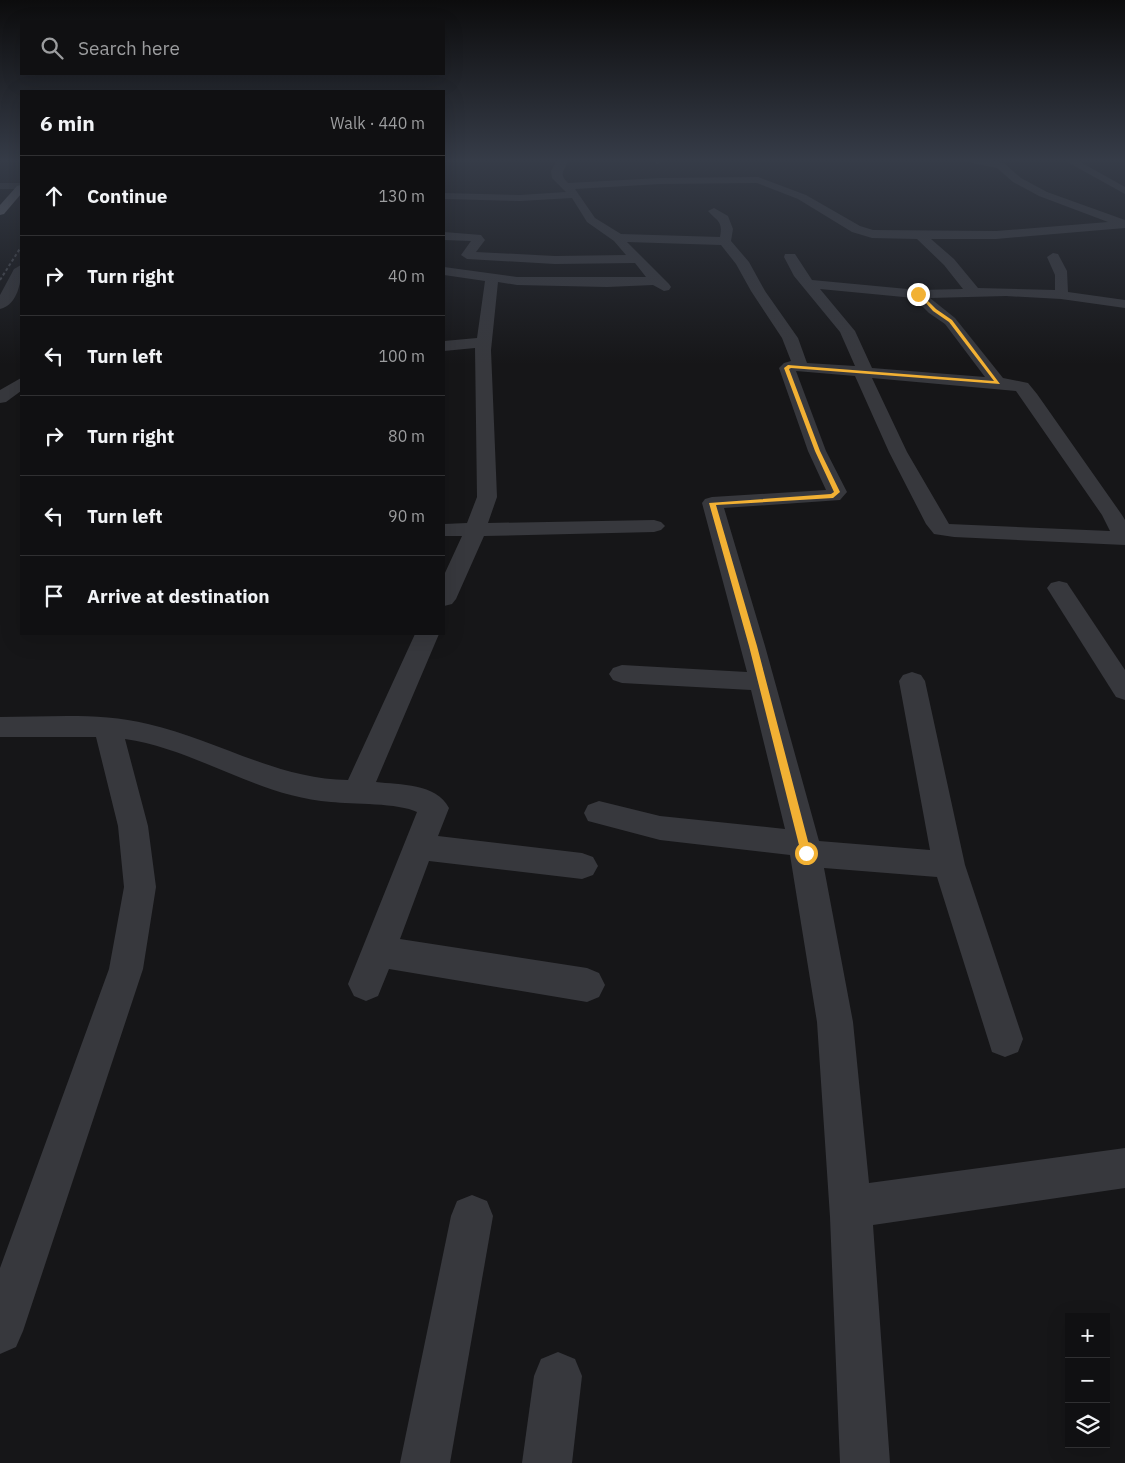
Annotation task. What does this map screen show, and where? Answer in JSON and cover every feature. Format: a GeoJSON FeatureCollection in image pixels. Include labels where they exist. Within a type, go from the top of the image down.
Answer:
{"type":"FeatureCollection","features":[{"type":"Feature","properties":{"kind":"street"},"geometry":{"type":"LineString","coordinates":[[450,236],[466,227]]}},
{"type":"Feature","properties":{"kind":"street"},"geometry":{"type":"LineString","coordinates":[[448,272],[562,282],[660,284],[639,258],[625,248],[618,238],[602,227]]}},
{"type":"Feature","properties":{"kind":"street"},"geometry":{"type":"LineString","coordinates":[[727,227],[725,241],[730,250],[742,262],[758,291],[790,338],[801,367]]}},
{"type":"Feature","properties":{"kind":"street"},"geometry":{"type":"LineString","coordinates":[[853,227],[872,234],[920,236],[996,234],[1080,227]]}},
{"type":"Feature","properties":{"kind":"street"},"geometry":{"type":"LineString","coordinates":[[1111,227],[1125,238]]}},
{"type":"Feature","properties":{"kind":"street"},"geometry":{"type":"LineString","coordinates":[[448,272],[479,240],[450,236]]}},
{"type":"Feature","properties":{"kind":"street"},"geometry":{"type":"LineString","coordinates":[[920,236],[949,262],[974,293]]}},
{"type":"Feature","properties":{"kind":"street"},"geometry":{"type":"LineString","coordinates":[[618,238],[725,241]]}},
{"type":"Feature","properties":{"kind":"street"},"geometry":{"type":"LineString","coordinates":[[467,254],[555,260],[639,258]]}},
{"type":"Feature","properties":{"kind":"street"},"geometry":{"type":"LineString","coordinates":[[790,257],[847,331],[898,452],[937,524],[942,529],[1125,538]]}},
{"type":"Feature","properties":{"kind":"street"},"geometry":{"type":"LineString","coordinates":[[1053,257],[1062,269],[1064,281],[1061,295]]}},
{"type":"Feature","properties":{"kind":"street"},"geometry":{"type":"LineString","coordinates":[[0,305],[13,288],[20,272]]}},
{"type":"Feature","properties":{"kind":"street"},"geometry":{"type":"LineString","coordinates":[[445,597],[475,530],[487,497],[484,342],[492,277]]}},
{"type":"Feature","properties":{"kind":"street"},"geometry":{"type":"LineString","coordinates":[[809,284],[918,294],[1061,295],[1104,300],[1121,310]]}},
{"type":"Feature","properties":{"kind":"street"},"geometry":{"type":"LineString","coordinates":[[918,294],[934,310],[950,321],[998,383]]}},
{"type":"Feature","properties":{"kind":"street"},"geometry":{"type":"LineString","coordinates":[[445,346],[484,342]]}},
{"type":"Feature","properties":{"kind":"street"},"geometry":{"type":"LineString","coordinates":[[865,1463],[850,1207],[835,1022],[805,848],[762,682],[712,503],[833,496],[837,492],[817,451],[787,368],[801,367],[998,383],[1022,387],[1112,515],[1125,538]]}},
{"type":"Feature","properties":{"kind":"street"},"geometry":{"type":"LineString","coordinates":[[0,398],[20,384]]}},
{"type":"Feature","properties":{"kind":"street"},"geometry":{"type":"LineString","coordinates":[[445,530],[654,526]]}},
{"type":"Feature","properties":{"kind":"street"},"geometry":{"type":"LineString","coordinates":[[1058,588],[1125,691]]}},
{"type":"Feature","properties":{"kind":"street"},"geometry":{"type":"LineString","coordinates":[[357,791],[428,635]]}},
{"type":"Feature","properties":{"kind":"street"},"geometry":{"type":"LineString","coordinates":[[622,674],[762,682]]}},
{"type":"Feature","properties":{"kind":"street"},"geometry":{"type":"LineString","coordinates":[[912,680],[949,865],[1005,1040]]}},
{"type":"Feature","properties":{"kind":"street"},"geometry":{"type":"LineString","coordinates":[[0,727],[108,729],[147,734],[295,786],[342,792],[357,791],[422,800],[434,808],[366,984]]}},
{"type":"Feature","properties":{"kind":"street"},"geometry":{"type":"LineString","coordinates":[[0,1331],[126,969],[140,887],[133,826],[108,729]]}},
{"type":"Feature","properties":{"kind":"street"},"geometry":{"type":"LineString","coordinates":[[599,813],[660,828],[949,865]]}},
{"type":"Feature","properties":{"kind":"street"},"geometry":{"type":"LineString","coordinates":[[418,847],[582,866]]}},
{"type":"Feature","properties":{"kind":"street"},"geometry":{"type":"LineString","coordinates":[[378,951],[587,985]]}},
{"type":"Feature","properties":{"kind":"street"},"geometry":{"type":"LineString","coordinates":[[850,1207],[1125,1168]]}},
{"type":"Feature","properties":{"kind":"street"},"geometry":{"type":"LineString","coordinates":[[425,1463],[472,1216]]}},
{"type":"Feature","properties":{"kind":"street"},"geometry":{"type":"LineString","coordinates":[[547,1463],[558,1376]]}},
{"type":"Feature","properties":{"kind":"railway"},"geometry":{"type":"LineString","coordinates":[[0,280],[20,249]]}},
{"type":"Feature","properties":{"kind":"route"},"geometry":{"type":"LineString","coordinates":[[806,853],[753,646],[712,503],[833,496],[837,492],[817,451],[787,368],[790,366],[998,383],[950,321],[934,310],[918,294]]}}]}
